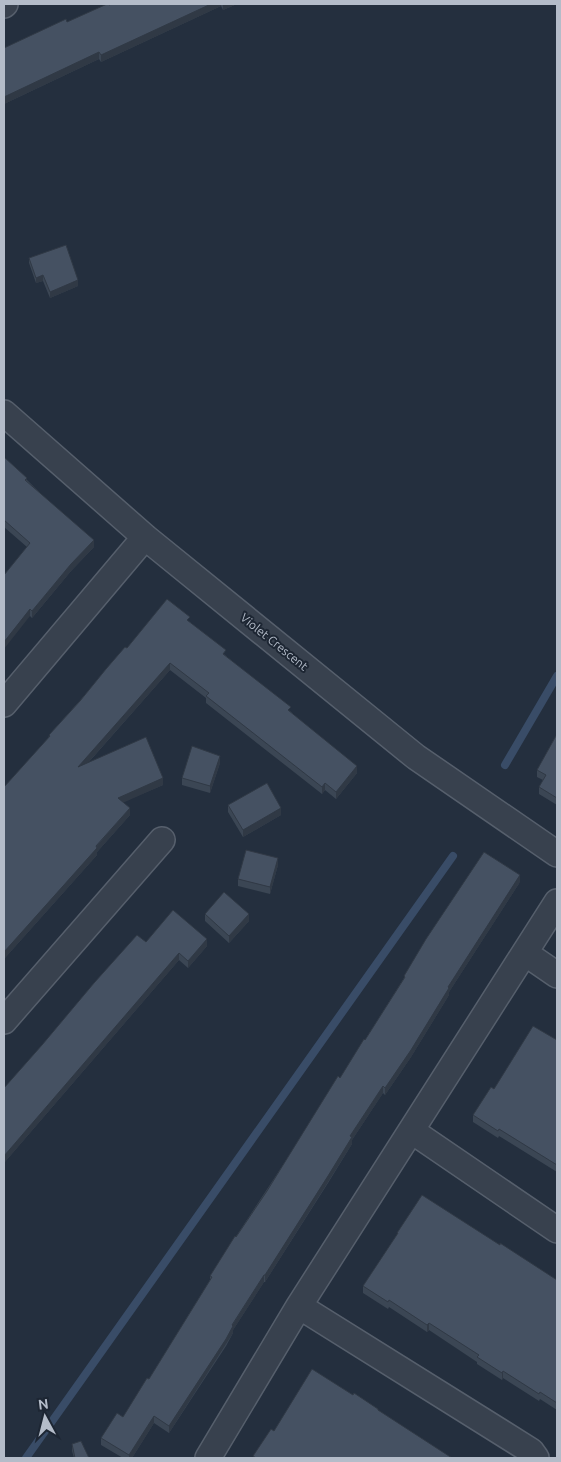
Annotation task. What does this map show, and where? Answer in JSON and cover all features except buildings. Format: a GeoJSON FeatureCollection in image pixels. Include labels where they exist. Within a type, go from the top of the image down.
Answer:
{"type":"FeatureCollection","features":[{"type":"Feature","properties":{"kind":"street","name":"Violet Crescent"},"geometry":{"type":"LineString","coordinates":[[4,414],[145,537],[416,756],[557,854]]}},
{"type":"Feature","properties":{"kind":"street"},"geometry":{"type":"LineString","coordinates":[[4,704],[145,537]]}},
{"type":"Feature","properties":{"kind":"street"},"geometry":{"type":"LineString","coordinates":[[4,1021],[162,840]]}},
{"type":"Feature","properties":{"kind":"street"},"geometry":{"type":"LineString","coordinates":[[208,1458],[300,1306],[557,902]]}},
{"type":"Feature","properties":{"kind":"street"},"geometry":{"type":"LineString","coordinates":[[525,953],[557,975]]}},
{"type":"Feature","properties":{"kind":"street"},"geometry":{"type":"LineString","coordinates":[[412,1131],[557,1230]]}},
{"type":"Feature","properties":{"kind":"street"},"geometry":{"type":"LineString","coordinates":[[300,1306],[532,1452],[536,1458]]}},
{"type":"Feature","properties":{"kind":"waterway"},"geometry":{"type":"LineString","coordinates":[[505,765],[557,676]]}},
{"type":"Feature","properties":{"kind":"waterway"},"geometry":{"type":"LineString","coordinates":[[26,1458],[453,856]]}}]}
